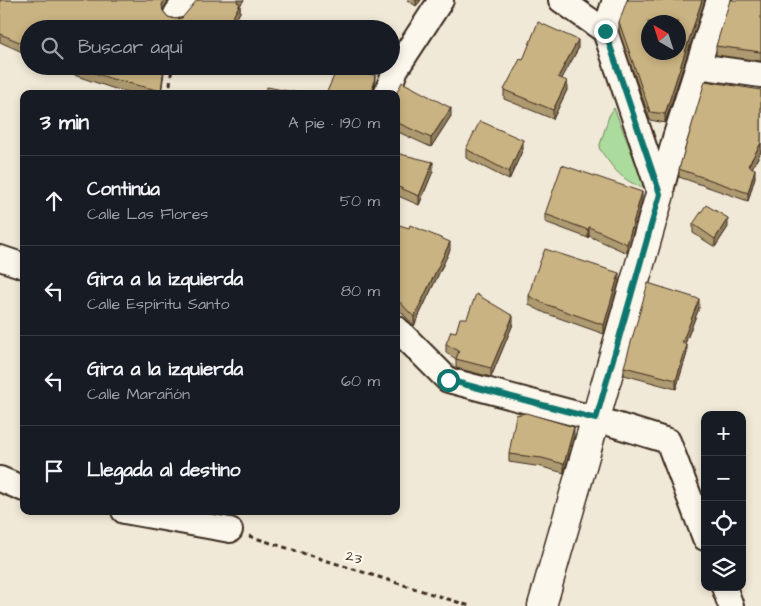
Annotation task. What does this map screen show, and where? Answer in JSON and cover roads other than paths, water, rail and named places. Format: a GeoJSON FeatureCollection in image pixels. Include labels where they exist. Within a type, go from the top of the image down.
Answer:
{"type":"FeatureCollection","features":[{"type":"Feature","properties":{"kind":"street"},"geometry":{"type":"LineString","coordinates":[[400,63],[441,0]]}},
{"type":"Feature","properties":{"kind":"street"},"geometry":{"type":"LineString","coordinates":[[561,0],[605,31],[660,194]]}},
{"type":"Feature","properties":{"kind":"street"},"geometry":{"type":"LineString","coordinates":[[605,31],[615,0]]}},
{"type":"Feature","properties":{"kind":"street"},"geometry":{"type":"LineString","coordinates":[[542,606],[660,194],[719,0]]}},
{"type":"Feature","properties":{"kind":"street"},"geometry":{"type":"LineString","coordinates":[[698,66],[761,75]]}},
{"type":"Feature","properties":{"kind":"street"},"geometry":{"type":"LineString","coordinates":[[388,90],[394,75]]}},
{"type":"Feature","properties":{"kind":"street"},"geometry":{"type":"LineString","coordinates":[[0,258],[20,265]]}},
{"type":"Feature","properties":{"kind":"street"},"geometry":{"type":"LineString","coordinates":[[400,332],[448,380],[596,419],[668,441],[701,528]]}},
{"type":"Feature","properties":{"kind":"street"},"geometry":{"type":"LineString","coordinates":[[0,479],[20,487]]}},
{"type":"Feature","properties":{"kind":"street"},"geometry":{"type":"LineString","coordinates":[[146,515],[230,530]]}},
{"type":"Feature","properties":{"kind":"street"},"geometry":{"type":"LineString","coordinates":[[725,591],[731,606]]}}]}
